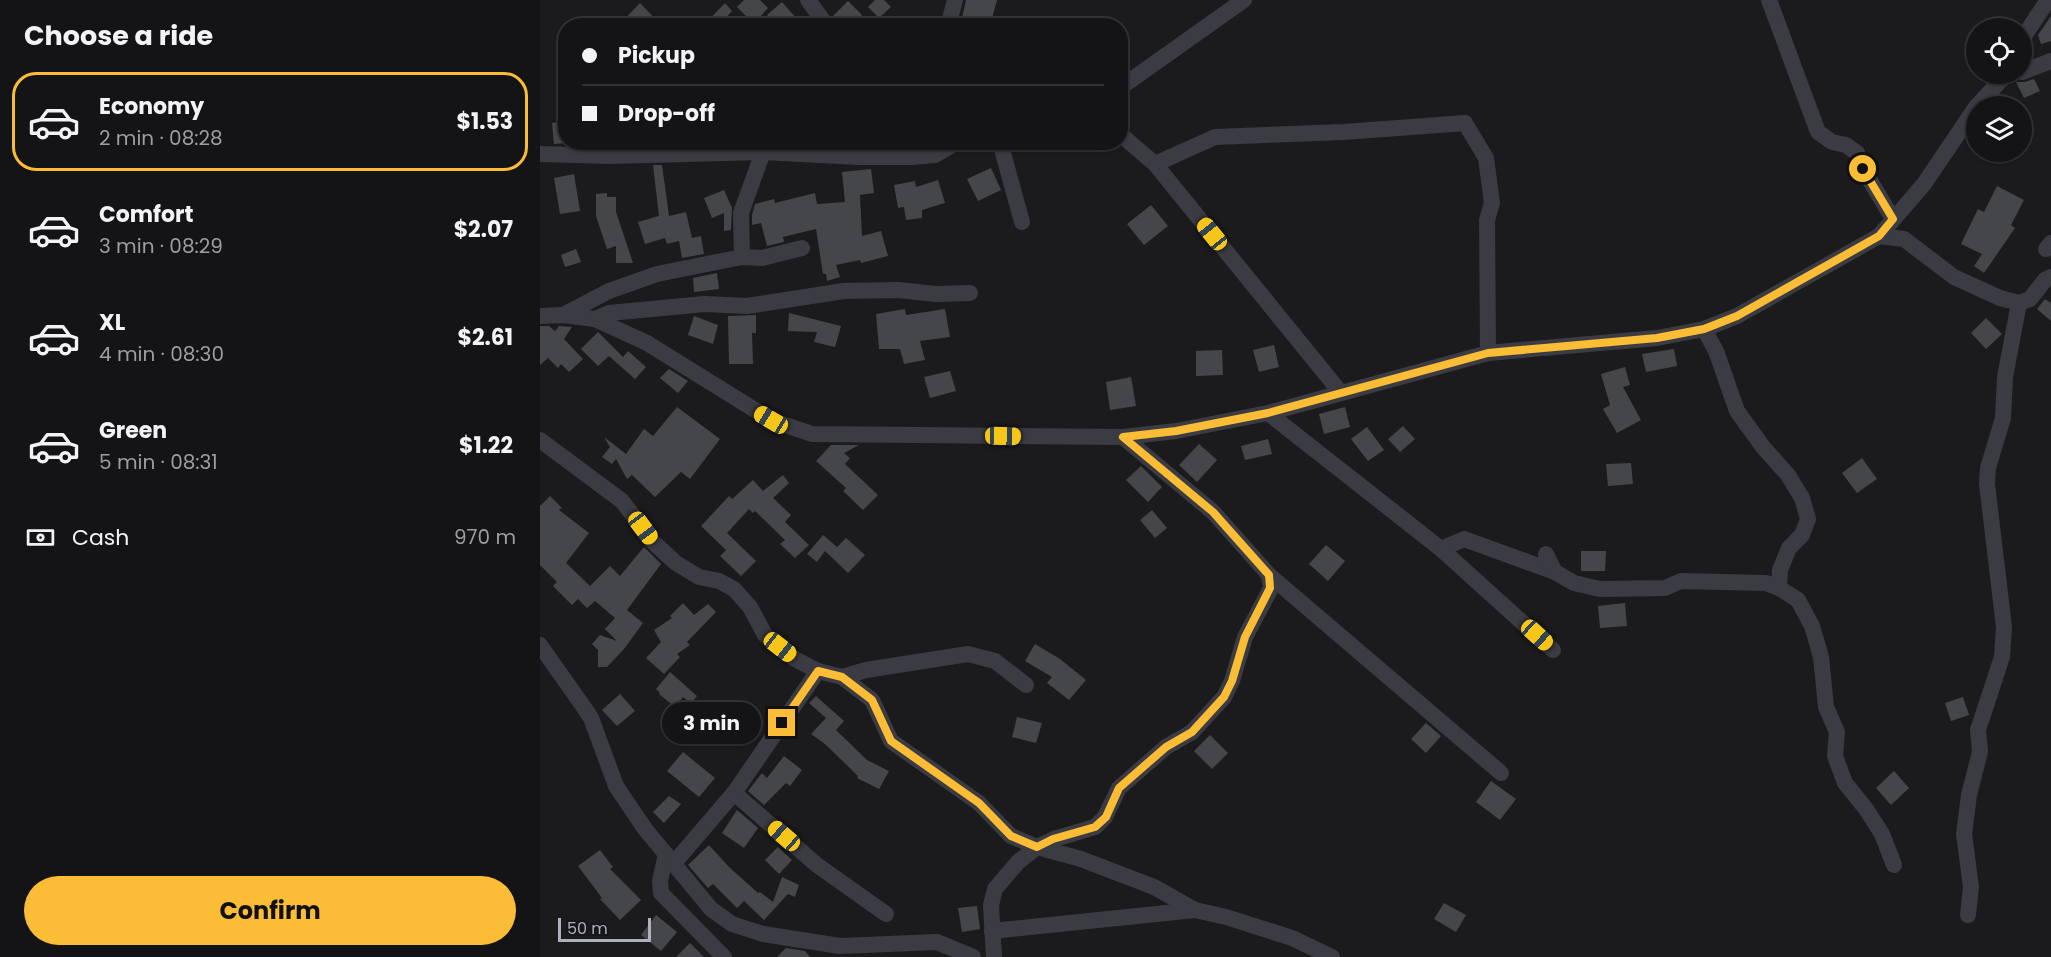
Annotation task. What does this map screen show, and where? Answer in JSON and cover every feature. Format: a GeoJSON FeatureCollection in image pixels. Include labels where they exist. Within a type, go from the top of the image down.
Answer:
{"type":"FeatureCollection","features":[{"type":"Feature","properties":{"kind":"street"},"geometry":{"type":"LineString","coordinates":[[808,0],[821,18]]}},
{"type":"Feature","properties":{"kind":"street"},"geometry":{"type":"LineString","coordinates":[[950,18],[955,0]]}},
{"type":"Feature","properties":{"kind":"street"},"geometry":{"type":"LineString","coordinates":[[1128,82],[1245,0]]}},
{"type":"Feature","properties":{"kind":"street"},"geometry":{"type":"LineString","coordinates":[[1769,0],[1818,132],[1832,142],[1846,145],[1857,153],[1863,169],[1893,219]]}},
{"type":"Feature","properties":{"kind":"street"},"geometry":{"type":"LineString","coordinates":[[2032,24],[2048,0]]}},
{"type":"Feature","properties":{"kind":"street"},"geometry":{"type":"LineString","coordinates":[[2032,68],[2051,61]]}},
{"type":"Feature","properties":{"kind":"street"},"geometry":{"type":"LineString","coordinates":[[540,316],[563,315],[595,319],[647,343],[771,420],[812,434],[1123,437],[1176,431],[1268,413],[1488,353],[1657,338],[1704,329],[1737,316],[1879,236],[1924,184],[1976,107],[1996,84]]}},
{"type":"Feature","properties":{"kind":"street"},"geometry":{"type":"LineString","coordinates":[[1155,164],[1215,136],[1344,132],[1465,123],[1486,158],[1492,203],[1487,220],[1488,353]]}},
{"type":"Feature","properties":{"kind":"street"},"geometry":{"type":"LineString","coordinates":[[1128,141],[1155,164],[1341,393]]}},
{"type":"Feature","properties":{"kind":"street"},"geometry":{"type":"LineString","coordinates":[[540,154],[609,156],[710,150]]}},
{"type":"Feature","properties":{"kind":"street"},"geometry":{"type":"LineString","coordinates":[[742,257],[741,213],[760,150]]}},
{"type":"Feature","properties":{"kind":"street"},"geometry":{"type":"LineString","coordinates":[[859,150],[914,150],[935,155],[943,150]]}},
{"type":"Feature","properties":{"kind":"street"},"geometry":{"type":"LineString","coordinates":[[1002,150],[1022,222]]}},
{"type":"Feature","properties":{"kind":"street"},"geometry":{"type":"LineString","coordinates":[[1879,236],[1904,239],[1954,278],[2000,298],[2019,303],[2030,299],[2051,277]]}},
{"type":"Feature","properties":{"kind":"street"},"geometry":{"type":"LineString","coordinates":[[563,315],[609,291],[657,274],[742,257],[762,258],[802,248]]}},
{"type":"Feature","properties":{"kind":"street"},"geometry":{"type":"LineString","coordinates":[[595,319],[609,313],[705,304],[747,306],[844,291],[898,290],[936,294],[970,293]]}},
{"type":"Feature","properties":{"kind":"street"},"geometry":{"type":"LineString","coordinates":[[1968,915],[1971,887],[1964,834],[1969,795],[1980,752],[1978,730],[2002,657],[2004,627],[1988,476],[2003,418],[2005,377],[2019,303]]}},
{"type":"Feature","properties":{"kind":"street"},"geometry":{"type":"LineString","coordinates":[[1704,329],[1716,351],[1737,411],[1763,447],[1788,475],[1802,498],[1808,519],[1802,535],[1789,548],[1780,570],[1779,588]]}},
{"type":"Feature","properties":{"kind":"street"},"geometry":{"type":"LineString","coordinates":[[1268,413],[1441,549],[1552,650]]}},
{"type":"Feature","properties":{"kind":"street"},"geometry":{"type":"LineString","coordinates":[[1123,437],[1213,512],[1269,575],[1501,773]]}},
{"type":"Feature","properties":{"kind":"street"},"geometry":{"type":"LineString","coordinates":[[540,440],[622,501],[653,542],[676,563],[699,577],[719,581],[734,590],[750,607],[765,635],[795,658],[818,671],[842,677],[872,700],[891,741],[979,803],[1011,836],[1037,847],[1081,859],[1154,886],[1195,910],[1226,917],[1292,938],[1332,957]]}},
{"type":"Feature","properties":{"kind":"street"},"geometry":{"type":"LineString","coordinates":[[1441,549],[1464,539],[1555,572],[1574,583],[1600,590],[1665,588],[1681,581],[1766,583],[1798,600],[1812,626],[1821,657],[1826,707],[1837,732],[1835,756],[1845,783],[1882,834],[1894,865]]}},
{"type":"Feature","properties":{"kind":"street"},"geometry":{"type":"LineString","coordinates":[[1546,554],[1555,572]]}},
{"type":"Feature","properties":{"kind":"street"},"geometry":{"type":"LineString","coordinates":[[994,957],[991,905],[995,889],[1018,862],[1037,847],[1053,839],[1095,827],[1106,817],[1119,788],[1166,747],[1192,732],[1224,697],[1232,681],[1245,637],[1270,588],[1269,575]]}},
{"type":"Feature","properties":{"kind":"street"},"geometry":{"type":"LineString","coordinates":[[540,645],[591,718],[616,786],[645,829],[711,909],[732,924],[763,934],[842,952],[937,942],[974,957]]}},
{"type":"Feature","properties":{"kind":"street"},"geometry":{"type":"LineString","coordinates":[[842,677],[866,670],[968,654],[995,661],[1026,685]]}},
{"type":"Feature","properties":{"kind":"street"},"geometry":{"type":"LineString","coordinates":[[724,957],[661,893],[660,881],[670,858],[734,793],[818,671]]}},
{"type":"Feature","properties":{"kind":"street"},"geometry":{"type":"LineString","coordinates":[[734,793],[817,865],[886,914]]}},
{"type":"Feature","properties":{"kind":"street"},"geometry":{"type":"LineString","coordinates":[[992,931],[1195,910]]}},
{"type":"Feature","properties":{"kind":"building"},"geometry":{"type":"Polygon","coordinates":[[[744,0],[760,0],[768,8],[759,18],[748,18],[737,7],[744,0]]]}},
{"type":"Feature","properties":{"kind":"building"},"geometry":{"type":"Polygon","coordinates":[[[875,0],[884,0],[891,7],[879,18],[868,7],[875,0]]]}},
{"type":"Feature","properties":{"kind":"building"},"geometry":{"type":"Polygon","coordinates":[[[966,0],[997,0],[992,18],[962,18],[966,0]]]}},
{"type":"Feature","properties":{"kind":"building"},"geometry":{"type":"Polygon","coordinates":[[[848,1],[862,15],[859,18],[835,18],[833,16],[848,1]]]}},
{"type":"Feature","properties":{"kind":"building"},"geometry":{"type":"Polygon","coordinates":[[[782,2],[796,18],[769,18],[767,15],[782,2]]]}},
{"type":"Feature","properties":{"kind":"building"},"geometry":{"type":"Polygon","coordinates":[[[640,3],[654,18],[626,18],[640,3]]]}},
{"type":"Feature","properties":{"kind":"building"},"geometry":{"type":"Polygon","coordinates":[[[725,3],[732,11],[725,18],[711,18],[725,3]]]}},
{"type":"Feature","properties":{"kind":"building"},"geometry":{"type":"Polygon","coordinates":[[[2051,16],[2051,41],[2041,44],[2038,35],[2051,16]]]}},
{"type":"Feature","properties":{"kind":"building"},"geometry":{"type":"Polygon","coordinates":[[[2034,79],[2040,91],[2023,96],[2017,84],[2032,84],[2034,79]]]}},
{"type":"Feature","properties":{"kind":"building"},"geometry":{"type":"Polygon","coordinates":[[[558,122],[558,144],[554,144],[552,123],[558,122]]]}},
{"type":"Feature","properties":{"kind":"building"},"geometry":{"type":"Polygon","coordinates":[[[653,165],[662,165],[669,216],[686,212],[692,238],[701,236],[704,254],[682,258],[679,241],[667,244],[665,238],[645,244],[638,222],[659,216],[653,165]]]}},
{"type":"Feature","properties":{"kind":"building"},"geometry":{"type":"Polygon","coordinates":[[[991,168],[1001,190],[978,201],[967,179],[991,168]]]}},
{"type":"Feature","properties":{"kind":"building"},"geometry":{"type":"Polygon","coordinates":[[[871,169],[874,193],[860,195],[862,236],[881,231],[888,256],[861,263],[860,260],[836,265],[840,277],[827,281],[826,274],[823,274],[816,229],[783,237],[784,242],[767,246],[761,223],[752,225],[755,204],[774,199],[775,203],[815,193],[817,204],[845,202],[842,172],[871,169]]]}},
{"type":"Feature","properties":{"kind":"building"},"geometry":{"type":"Polygon","coordinates":[[[574,174],[580,211],[560,214],[554,178],[574,174]]]}},
{"type":"Feature","properties":{"kind":"building"},"geometry":{"type":"Polygon","coordinates":[[[938,180],[945,203],[922,210],[922,218],[906,220],[904,207],[898,208],[894,185],[915,181],[916,187],[938,180]]]}},
{"type":"Feature","properties":{"kind":"building"},"geometry":{"type":"Polygon","coordinates":[[[1997,186],[2024,200],[2011,225],[2015,228],[1984,273],[1974,266],[1982,254],[1961,244],[1978,209],[1984,212],[1997,186]]]}},
{"type":"Feature","properties":{"kind":"building"},"geometry":{"type":"Polygon","coordinates":[[[724,190],[732,208],[731,230],[724,231],[724,213],[712,218],[704,198],[724,190]]]}},
{"type":"Feature","properties":{"kind":"building"},"geometry":{"type":"Polygon","coordinates":[[[607,193],[607,197],[616,197],[616,212],[633,263],[616,263],[616,246],[607,249],[596,216],[596,194],[607,193]]]}},
{"type":"Feature","properties":{"kind":"building"},"geometry":{"type":"Polygon","coordinates":[[[1151,205],[1168,226],[1144,245],[1127,224],[1151,205]]]}},
{"type":"Feature","properties":{"kind":"building"},"geometry":{"type":"Polygon","coordinates":[[[576,249],[581,262],[565,267],[561,255],[576,249]]]}},
{"type":"Feature","properties":{"kind":"building"},"geometry":{"type":"Polygon","coordinates":[[[717,273],[719,289],[694,292],[693,278],[717,273]]]}},
{"type":"Feature","properties":{"kind":"building"},"geometry":{"type":"Polygon","coordinates":[[[2045,299],[2051,303],[2051,321],[2037,309],[2045,299]]]}},
{"type":"Feature","properties":{"kind":"building"},"geometry":{"type":"Polygon","coordinates":[[[905,309],[906,315],[945,309],[950,337],[920,341],[925,360],[904,364],[900,349],[879,349],[876,314],[905,309]]]}},
{"type":"Feature","properties":{"kind":"building"},"geometry":{"type":"Polygon","coordinates":[[[789,313],[841,326],[835,347],[814,342],[817,332],[788,331],[789,313]]]}},
{"type":"Feature","properties":{"kind":"building"},"geometry":{"type":"Polygon","coordinates":[[[756,315],[756,333],[752,333],[753,364],[729,364],[728,316],[756,315]]]}},
{"type":"Feature","properties":{"kind":"building"},"geometry":{"type":"Polygon","coordinates":[[[694,316],[718,325],[713,344],[688,335],[694,316]]]}},
{"type":"Feature","properties":{"kind":"building"},"geometry":{"type":"Polygon","coordinates":[[[1986,318],[2002,334],[1986,349],[1971,333],[1986,318]]]}},
{"type":"Feature","properties":{"kind":"building"},"geometry":{"type":"Polygon","coordinates":[[[540,326],[549,326],[555,331],[559,326],[572,327],[564,339],[583,359],[569,372],[561,364],[558,368],[548,358],[540,365],[540,326]]]}},
{"type":"Feature","properties":{"kind":"building"},"geometry":{"type":"Polygon","coordinates":[[[598,332],[623,357],[628,351],[646,367],[635,379],[609,356],[598,366],[581,349],[598,332]]]}},
{"type":"Feature","properties":{"kind":"building"},"geometry":{"type":"Polygon","coordinates":[[[1274,345],[1279,367],[1259,372],[1253,350],[1274,345]]]}},
{"type":"Feature","properties":{"kind":"building"},"geometry":{"type":"Polygon","coordinates":[[[1674,349],[1677,366],[1646,372],[1642,354],[1674,349]]]}},
{"type":"Feature","properties":{"kind":"building"},"geometry":{"type":"Polygon","coordinates":[[[1222,350],[1223,375],[1196,376],[1196,351],[1222,350]]]}},
{"type":"Feature","properties":{"kind":"building"},"geometry":{"type":"Polygon","coordinates":[[[1625,367],[1630,385],[1623,387],[1641,420],[1617,433],[1603,409],[1610,405],[1601,374],[1625,367]]]}},
{"type":"Feature","properties":{"kind":"building"},"geometry":{"type":"Polygon","coordinates":[[[669,369],[688,381],[678,393],[660,378],[669,369]]]}},
{"type":"Feature","properties":{"kind":"building"},"geometry":{"type":"Polygon","coordinates":[[[950,371],[956,391],[930,398],[924,377],[950,371]]]}},
{"type":"Feature","properties":{"kind":"building"},"geometry":{"type":"Polygon","coordinates":[[[1131,377],[1136,406],[1110,410],[1106,382],[1131,377]]]}},
{"type":"Feature","properties":{"kind":"building"},"geometry":{"type":"Polygon","coordinates":[[[677,407],[720,439],[690,479],[681,472],[655,497],[632,475],[627,479],[616,459],[612,464],[602,457],[610,447],[604,437],[626,454],[644,429],[653,436],[677,407]]]}},
{"type":"Feature","properties":{"kind":"building"},"geometry":{"type":"Polygon","coordinates":[[[1345,407],[1350,427],[1324,434],[1319,414],[1345,407]]]}},
{"type":"Feature","properties":{"kind":"building"},"geometry":{"type":"Polygon","coordinates":[[[1403,426],[1415,439],[1400,452],[1388,439],[1403,426]]]}},
{"type":"Feature","properties":{"kind":"building"},"geometry":{"type":"Polygon","coordinates":[[[1367,427],[1384,450],[1368,461],[1351,439],[1367,427]]]}},
{"type":"Feature","properties":{"kind":"building"},"geometry":{"type":"Polygon","coordinates":[[[1268,439],[1272,454],[1245,460],[1241,446],[1268,439]]]}},
{"type":"Feature","properties":{"kind":"building"},"geometry":{"type":"Polygon","coordinates":[[[1199,444],[1217,460],[1197,482],[1179,465],[1199,444]]]}},
{"type":"Feature","properties":{"kind":"building"},"geometry":{"type":"Polygon","coordinates":[[[831,445],[859,445],[844,453],[850,458],[845,464],[878,495],[863,510],[843,491],[846,488],[816,461],[831,445]]]}},
{"type":"Feature","properties":{"kind":"building"},"geometry":{"type":"Polygon","coordinates":[[[1862,458],[1877,479],[1857,493],[1842,473],[1862,458]]]}},
{"type":"Feature","properties":{"kind":"building"},"geometry":{"type":"Polygon","coordinates":[[[1631,463],[1633,484],[1608,486],[1606,464],[1631,463]]]}},
{"type":"Feature","properties":{"kind":"building"},"geometry":{"type":"Polygon","coordinates":[[[1141,466],[1162,487],[1148,502],[1126,480],[1141,466]]]}},
{"type":"Feature","properties":{"kind":"building"},"geometry":{"type":"Polygon","coordinates":[[[783,475],[789,483],[773,498],[791,515],[785,522],[809,545],[795,558],[780,544],[785,540],[755,511],[753,513],[749,509],[727,533],[756,561],[741,576],[720,556],[726,550],[701,526],[729,496],[732,499],[753,480],[763,491],[783,475]]]}},
{"type":"Feature","properties":{"kind":"building"},"geometry":{"type":"Polygon","coordinates":[[[550,496],[562,508],[559,510],[589,533],[566,563],[590,586],[610,566],[620,576],[644,547],[661,564],[627,610],[643,623],[607,667],[598,667],[598,650],[592,644],[600,635],[617,641],[605,629],[615,618],[595,601],[587,608],[578,599],[572,605],[553,586],[557,582],[540,565],[540,506],[550,496]]]}},
{"type":"Feature","properties":{"kind":"building"},"geometry":{"type":"Polygon","coordinates":[[[1152,510],[1167,528],[1155,538],[1140,520],[1152,510]]]}},
{"type":"Feature","properties":{"kind":"building"},"geometry":{"type":"Polygon","coordinates":[[[823,535],[837,547],[846,538],[865,555],[848,573],[825,551],[817,562],[807,554],[823,535]]]}},
{"type":"Feature","properties":{"kind":"building"},"geometry":{"type":"Polygon","coordinates":[[[1326,545],[1345,561],[1328,581],[1309,564],[1326,545]]]}},
{"type":"Feature","properties":{"kind":"building"},"geometry":{"type":"Polygon","coordinates":[[[1581,551],[1606,551],[1605,571],[1581,571],[1581,551]]]}},
{"type":"Feature","properties":{"kind":"building"},"geometry":{"type":"Polygon","coordinates":[[[683,603],[694,615],[708,604],[716,612],[687,642],[690,645],[677,654],[680,657],[664,674],[646,658],[661,642],[654,630],[672,618],[670,616],[683,603]]]}},
{"type":"Feature","properties":{"kind":"building"},"geometry":{"type":"Polygon","coordinates":[[[1625,603],[1627,626],[1600,628],[1598,606],[1625,603]]]}},
{"type":"Feature","properties":{"kind":"building"},"geometry":{"type":"Polygon","coordinates":[[[1035,644],[1060,659],[1086,680],[1069,700],[1047,683],[1052,677],[1025,661],[1035,644]]]}},
{"type":"Feature","properties":{"kind":"building"},"geometry":{"type":"Polygon","coordinates":[[[670,672],[697,696],[691,703],[683,697],[675,707],[659,694],[656,689],[670,672]]]}},
{"type":"Feature","properties":{"kind":"building"},"geometry":{"type":"Polygon","coordinates":[[[620,694],[635,711],[617,726],[602,710],[620,694]]]}},
{"type":"Feature","properties":{"kind":"building"},"geometry":{"type":"Polygon","coordinates":[[[816,696],[844,721],[836,730],[867,760],[889,771],[879,789],[857,778],[858,776],[825,744],[811,734],[826,718],[809,703],[816,696]]]}},
{"type":"Feature","properties":{"kind":"building"},"geometry":{"type":"Polygon","coordinates":[[[1963,697],[1969,715],[1951,721],[1945,703],[1963,697]]]}},
{"type":"Feature","properties":{"kind":"building"},"geometry":{"type":"Polygon","coordinates":[[[1017,717],[1042,723],[1036,743],[1012,737],[1017,717]]]}},
{"type":"Feature","properties":{"kind":"building"},"geometry":{"type":"Polygon","coordinates":[[[1426,723],[1441,736],[1426,753],[1411,739],[1426,723]]]}},
{"type":"Feature","properties":{"kind":"building"},"geometry":{"type":"Polygon","coordinates":[[[1210,735],[1228,753],[1212,769],[1194,751],[1210,735]]]}},
{"type":"Feature","properties":{"kind":"building"},"geometry":{"type":"Polygon","coordinates":[[[683,752],[715,778],[699,797],[667,771],[683,752]]]}},
{"type":"Feature","properties":{"kind":"building"},"geometry":{"type":"Polygon","coordinates":[[[784,756],[802,770],[790,786],[786,783],[764,805],[748,791],[762,773],[767,778],[784,756]]]}},
{"type":"Feature","properties":{"kind":"building"},"geometry":{"type":"Polygon","coordinates":[[[1894,771],[1909,788],[1891,805],[1876,788],[1894,771]]]}},
{"type":"Feature","properties":{"kind":"building"},"geometry":{"type":"Polygon","coordinates":[[[1491,781],[1516,799],[1500,820],[1476,802],[1491,781]]]}},
{"type":"Feature","properties":{"kind":"building"},"geometry":{"type":"Polygon","coordinates":[[[669,796],[681,804],[664,823],[653,812],[669,796]]]}},
{"type":"Feature","properties":{"kind":"building"},"geometry":{"type":"Polygon","coordinates":[[[737,810],[758,828],[744,848],[722,833],[737,810]]]}},
{"type":"Feature","properties":{"kind":"building"},"geometry":{"type":"Polygon","coordinates":[[[709,845],[758,893],[760,892],[773,902],[782,877],[799,885],[795,897],[788,894],[764,920],[744,901],[737,908],[713,884],[708,888],[688,865],[709,845]]]}},
{"type":"Feature","properties":{"kind":"building"},"geometry":{"type":"Polygon","coordinates":[[[778,847],[792,860],[779,874],[765,860],[778,847]]]}},
{"type":"Feature","properties":{"kind":"building"},"geometry":{"type":"Polygon","coordinates":[[[600,850],[613,867],[610,869],[641,900],[620,920],[600,899],[602,898],[578,866],[600,850]]]}},
{"type":"Feature","properties":{"kind":"building"},"geometry":{"type":"Polygon","coordinates":[[[1444,903],[1466,915],[1456,932],[1434,919],[1444,903]]]}},
{"type":"Feature","properties":{"kind":"building"},"geometry":{"type":"Polygon","coordinates":[[[977,906],[980,929],[962,932],[958,908],[977,906]]]}},
{"type":"Feature","properties":{"kind":"building"},"geometry":{"type":"Polygon","coordinates":[[[656,915],[677,932],[661,951],[641,935],[656,915]]]}},
{"type":"Feature","properties":{"kind":"building"},"geometry":{"type":"Polygon","coordinates":[[[690,943],[704,957],[676,957],[690,943]]]}},
{"type":"Feature","properties":{"kind":"building"},"geometry":{"type":"Polygon","coordinates":[[[786,948],[805,951],[810,957],[777,957],[786,948]]]}},
{"type":"Feature","properties":{"kind":"route"},"geometry":{"type":"LineString","coordinates":[[782,723],[818,671],[842,677],[872,700],[891,741],[979,803],[1011,836],[1037,847],[1053,839],[1095,827],[1106,817],[1119,788],[1166,747],[1192,732],[1224,697],[1232,681],[1245,637],[1270,588],[1269,575],[1213,512],[1123,437],[1176,431],[1268,413],[1488,353],[1657,338],[1704,329],[1737,316],[1879,236],[1893,219],[1863,169]]}}]}
